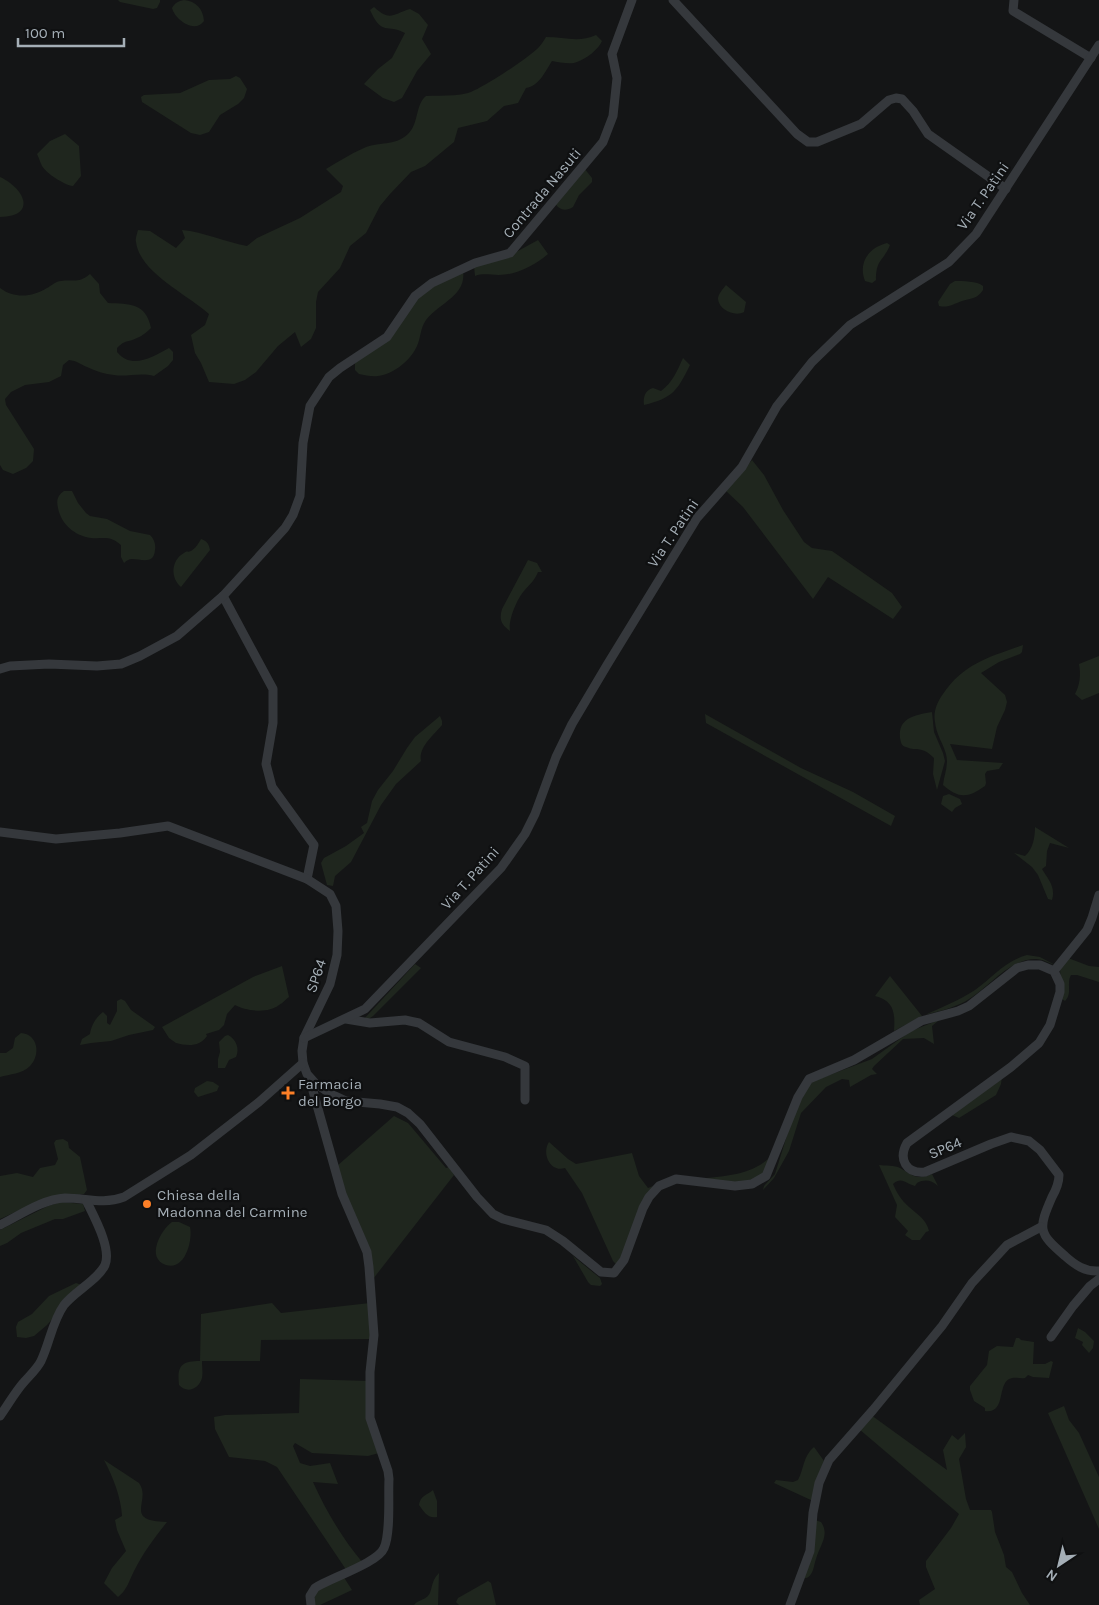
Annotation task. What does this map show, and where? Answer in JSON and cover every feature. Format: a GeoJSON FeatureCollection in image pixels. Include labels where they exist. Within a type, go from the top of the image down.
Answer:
{"type":"FeatureCollection","features":[{"type":"Feature","properties":{"kind":"street","name":"Contrada Nasuti"},"geometry":{"type":"LineString","coordinates":[[0,669],[10,666],[49,664],[97,666],[121,664],[177,636],[223,596],[285,528],[294,515],[300,496],[303,443],[310,406],[329,377],[387,337],[415,296],[432,283],[475,263],[510,253],[603,142],[613,116],[616,78],[612,54],[632,0]]}},
{"type":"Feature","properties":{"kind":"street"},"geometry":{"type":"LineString","coordinates":[[673,0],[804,140],[817,142],[842,132],[861,124],[890,100],[902,99],[913,111],[928,134],[1006,189]]}},
{"type":"Feature","properties":{"kind":"street"},"geometry":{"type":"LineString","coordinates":[[1014,0],[1013,11],[1091,58]]}},
{"type":"Feature","properties":{"kind":"street","name":"Via T. Patini"},"geometry":{"type":"LineString","coordinates":[[304,1038],[365,1010],[501,868],[531,820],[556,757],[572,724],[697,518],[742,467],[778,406],[812,362],[850,325],[949,262],[976,234],[1099,45]]}},
{"type":"Feature","properties":{"kind":"street"},"geometry":{"type":"LineString","coordinates":[[223,596],[273,689],[273,723],[266,764],[272,787],[314,846],[307,879]]}},
{"type":"Feature","properties":{"kind":"street","name":"SP64"},"geometry":{"type":"LineString","coordinates":[[0,832],[56,839],[168,826],[307,879],[330,894],[336,906],[337,955],[330,984],[304,1038],[303,1063]]}},
{"type":"Feature","properties":{"kind":"street"},"geometry":{"type":"LineString","coordinates":[[0,1225],[45,1202],[64,1198],[111,1202],[124,1198],[191,1155],[259,1102],[303,1063],[307,1074],[315,1083],[346,1101],[397,1107],[408,1112],[420,1124],[477,1198],[493,1214],[503,1219],[546,1230],[563,1241],[601,1272],[614,1273],[624,1260],[643,1208],[649,1197],[659,1186],[676,1179],[735,1186],[752,1184],[766,1176],[798,1097],[809,1079],[854,1060],[922,1021],[969,1006],[1017,968],[1028,965],[1040,965],[1054,971],[1087,930],[1099,895]]}},
{"type":"Feature","properties":{"kind":"street","name":"SP64"},"geometry":{"type":"LineString","coordinates":[[1042,1227],[1043,1217],[1057,1188],[1059,1175],[1044,1154],[1029,1141],[1011,1137],[930,1170],[918,1172],[910,1170],[902,1160],[907,1143],[1027,1055],[1039,1043],[1050,1025],[1060,992],[1060,984],[1054,971]]}},
{"type":"Feature","properties":{"kind":"street"},"geometry":{"type":"LineString","coordinates":[[346,1019],[370,1023],[405,1020],[419,1024],[449,1042],[505,1057],[522,1064],[525,1066],[524,1100]]}},
{"type":"Feature","properties":{"kind":"street"},"geometry":{"type":"LineString","coordinates":[[311,1605],[310,1596],[315,1588],[374,1558],[384,1549],[387,1535],[388,1479],[388,1471],[370,1418],[370,1372],[374,1335],[367,1252],[342,1194],[313,1091],[315,1083]]}},
{"type":"Feature","properties":{"kind":"street"},"geometry":{"type":"LineString","coordinates":[[0,1416],[41,1360],[52,1327],[65,1304],[96,1276],[105,1265],[106,1256],[103,1238],[86,1200]]}},
{"type":"Feature","properties":{"kind":"street"},"geometry":{"type":"LineString","coordinates":[[790,1605],[810,1551],[817,1492],[829,1460],[942,1326],[972,1283],[1007,1245],[1042,1227],[1049,1243],[1071,1262],[1090,1272],[1099,1272]]}},
{"type":"Feature","properties":{"kind":"street"},"geometry":{"type":"LineString","coordinates":[[1051,1337],[1073,1306],[1090,1286],[1099,1279]]}},
{"type":"Feature","properties":{"kind":"shaded area"},"geometry":{"type":"Polygon","coordinates":[[[118,0],[160,0],[160,2],[157,8],[153,9],[118,0]]]}},
{"type":"Feature","properties":{"kind":"shaded area"},"geometry":{"type":"Polygon","coordinates":[[[184,0],[192,2],[200,9],[204,21],[200,25],[191,26],[186,24],[174,13],[172,8],[174,5],[184,0]]]}},
{"type":"Feature","properties":{"kind":"shaded area"},"geometry":{"type":"Polygon","coordinates":[[[374,7],[379,12],[388,16],[410,9],[419,14],[428,25],[422,39],[431,54],[417,71],[402,98],[394,102],[383,98],[364,84],[392,58],[405,33],[382,27],[378,24],[370,10],[374,7]]]}},
{"type":"Feature","properties":{"kind":"shaded area"},"geometry":{"type":"Polygon","coordinates":[[[596,35],[602,41],[592,53],[574,63],[552,61],[538,81],[531,87],[526,88],[518,103],[504,106],[487,121],[458,128],[454,142],[425,166],[411,172],[390,194],[380,206],[366,233],[350,246],[340,268],[318,292],[316,328],[311,339],[301,347],[295,332],[278,346],[256,372],[245,380],[234,384],[209,382],[195,353],[191,335],[205,325],[209,314],[166,282],[146,264],[139,253],[136,242],[138,230],[150,231],[176,248],[185,238],[182,230],[247,246],[257,238],[300,218],[341,192],[343,186],[326,169],[364,148],[403,138],[414,125],[420,104],[426,96],[458,95],[474,91],[526,58],[539,47],[546,37],[584,39],[596,35]]]}},
{"type":"Feature","properties":{"kind":"shaded area"},"geometry":{"type":"Polygon","coordinates":[[[236,76],[240,78],[247,89],[244,98],[220,115],[209,132],[200,135],[191,133],[142,102],[141,97],[144,95],[180,93],[209,80],[230,79],[236,76]]]}},
{"type":"Feature","properties":{"kind":"shaded area"},"geometry":{"type":"Polygon","coordinates":[[[65,134],[79,146],[81,176],[73,186],[60,181],[47,172],[37,154],[50,141],[65,134]]]}},
{"type":"Feature","properties":{"kind":"shaded area"},"geometry":{"type":"Polygon","coordinates":[[[584,168],[592,178],[592,182],[579,195],[573,207],[565,210],[558,207],[554,202],[584,168]]]}},
{"type":"Feature","properties":{"kind":"shaded area"},"geometry":{"type":"Polygon","coordinates":[[[0,177],[21,194],[23,207],[19,212],[0,217],[0,177]]]}},
{"type":"Feature","properties":{"kind":"shaded area"},"geometry":{"type":"Polygon","coordinates":[[[538,240],[548,254],[532,265],[506,275],[484,274],[475,276],[474,266],[518,251],[538,240]]]}},
{"type":"Feature","properties":{"kind":"shaded area"},"geometry":{"type":"Polygon","coordinates":[[[887,243],[890,245],[877,268],[876,280],[872,283],[865,281],[863,268],[866,257],[880,245],[887,243]]]}},
{"type":"Feature","properties":{"kind":"shaded area"},"geometry":{"type":"Polygon","coordinates":[[[463,270],[461,286],[451,298],[426,320],[417,346],[406,361],[384,375],[371,376],[359,374],[355,370],[355,362],[384,343],[413,302],[434,286],[463,270]]]}},
{"type":"Feature","properties":{"kind":"shaded area"},"geometry":{"type":"Polygon","coordinates":[[[90,274],[99,284],[100,293],[108,303],[136,306],[141,309],[149,320],[151,328],[139,337],[123,343],[117,348],[117,352],[129,360],[136,361],[149,358],[169,348],[173,352],[173,360],[154,376],[144,374],[107,374],[69,360],[63,365],[61,376],[49,382],[25,385],[11,392],[5,399],[6,405],[34,449],[33,461],[26,468],[13,474],[3,470],[0,465],[0,288],[12,294],[24,296],[41,291],[57,282],[79,280],[90,274]]]}},
{"type":"Feature","properties":{"kind":"shaded area"},"geometry":{"type":"Polygon","coordinates":[[[955,281],[977,283],[983,286],[983,290],[974,298],[948,306],[939,306],[938,302],[950,284],[955,281]]]}},
{"type":"Feature","properties":{"kind":"shaded area"},"geometry":{"type":"Polygon","coordinates":[[[726,285],[746,302],[744,312],[736,314],[728,312],[719,303],[718,297],[726,285]]]}},
{"type":"Feature","properties":{"kind":"shaded area"},"geometry":{"type":"Polygon","coordinates":[[[683,358],[690,365],[673,392],[662,399],[644,405],[646,392],[653,388],[661,391],[665,388],[674,376],[683,358]]]}},
{"type":"Feature","properties":{"kind":"shaded area"},"geometry":{"type":"Polygon","coordinates":[[[752,460],[764,475],[783,510],[804,542],[812,548],[832,551],[892,593],[902,607],[893,619],[828,577],[813,599],[743,507],[726,491],[752,460]]]}},
{"type":"Feature","properties":{"kind":"shaded area"},"geometry":{"type":"Polygon","coordinates":[[[64,491],[72,491],[78,503],[90,516],[107,519],[130,531],[150,535],[154,540],[155,546],[152,558],[146,560],[131,559],[124,563],[121,557],[121,545],[117,542],[107,538],[85,537],[74,532],[62,519],[58,508],[58,498],[64,491]]]}},
{"type":"Feature","properties":{"kind":"shaded area"},"geometry":{"type":"Polygon","coordinates":[[[201,539],[207,543],[210,550],[181,587],[175,579],[174,564],[185,552],[190,552],[197,546],[201,539]]]}},
{"type":"Feature","properties":{"kind":"shaded area"},"geometry":{"type":"Polygon","coordinates":[[[528,560],[537,563],[542,572],[538,572],[519,599],[512,616],[510,631],[502,621],[502,609],[528,560]]]}},
{"type":"Feature","properties":{"kind":"shaded area"},"geometry":{"type":"Polygon","coordinates":[[[1023,645],[1020,654],[999,662],[981,673],[1005,695],[1007,702],[997,727],[992,749],[950,744],[957,760],[1003,763],[999,769],[987,771],[985,774],[985,786],[979,790],[968,795],[954,793],[943,785],[947,758],[936,726],[935,711],[937,704],[951,683],[969,668],[978,662],[1023,645]]]}},
{"type":"Feature","properties":{"kind":"shaded area"},"geometry":{"type":"Polygon","coordinates":[[[1099,656],[1099,693],[1082,700],[1075,694],[1080,679],[1079,664],[1099,656]]]}},
{"type":"Feature","properties":{"kind":"shaded area"},"geometry":{"type":"Polygon","coordinates":[[[932,712],[934,732],[945,761],[937,790],[933,774],[934,758],[923,750],[904,746],[901,744],[900,738],[900,731],[905,721],[914,716],[932,712]]]}},
{"type":"Feature","properties":{"kind":"shaded area"},"geometry":{"type":"Polygon","coordinates":[[[705,714],[801,768],[853,792],[895,816],[891,826],[706,723],[705,714]]]}},
{"type":"Feature","properties":{"kind":"shaded area"},"geometry":{"type":"Polygon","coordinates":[[[440,716],[442,725],[424,746],[421,761],[396,784],[381,805],[351,862],[335,876],[333,886],[327,885],[321,863],[324,858],[364,833],[361,827],[367,823],[372,801],[378,790],[415,737],[440,716]]]}},
{"type":"Feature","properties":{"kind":"shaded area"},"geometry":{"type":"Polygon","coordinates":[[[949,794],[960,799],[962,804],[952,812],[941,804],[943,796],[949,794]]]}},
{"type":"Feature","properties":{"kind":"shaded area"},"geometry":{"type":"Polygon","coordinates":[[[1035,827],[1069,848],[1050,843],[1047,851],[1046,866],[1042,869],[1052,887],[1052,900],[1048,899],[1038,875],[1032,867],[1014,853],[1025,856],[1028,853],[1033,843],[1035,827]]]}},
{"type":"Feature","properties":{"kind":"shaded area"},"geometry":{"type":"Polygon","coordinates":[[[1027,955],[1040,957],[1055,965],[1043,960],[1026,960],[999,975],[966,1001],[925,1015],[969,994],[1006,965],[1027,955]]]}},
{"type":"Feature","properties":{"kind":"shaded area"},"geometry":{"type":"Polygon","coordinates":[[[1068,958],[1089,966],[1099,967],[1099,982],[1071,975],[1069,995],[1065,1001],[1062,999],[1060,969],[1068,958]]]}},
{"type":"Feature","properties":{"kind":"shaded area"},"geometry":{"type":"Polygon","coordinates":[[[415,964],[421,968],[373,1016],[367,1020],[364,1019],[415,964]]]}},
{"type":"Feature","properties":{"kind":"shaded area"},"geometry":{"type":"Polygon","coordinates":[[[282,966],[289,997],[274,1008],[257,1011],[235,1005],[227,1014],[224,1025],[219,1030],[206,1034],[207,1036],[204,1040],[193,1045],[176,1043],[169,1038],[162,1027],[253,977],[282,966]]]}},
{"type":"Feature","properties":{"kind":"shaded area"},"geometry":{"type":"Polygon","coordinates":[[[890,976],[922,1016],[894,1031],[894,1014],[890,1005],[882,998],[875,996],[890,976]]]}},
{"type":"Feature","properties":{"kind":"shaded area"},"geometry":{"type":"Polygon","coordinates":[[[121,999],[125,1001],[131,1010],[155,1027],[153,1030],[111,1041],[80,1045],[82,1039],[90,1034],[94,1022],[103,1012],[107,1016],[107,1023],[110,1025],[117,1011],[117,1001],[121,999]]]}},
{"type":"Feature","properties":{"kind":"shaded area"},"geometry":{"type":"Polygon","coordinates":[[[939,1020],[932,1026],[934,1044],[924,1038],[903,1039],[874,1066],[872,1069],[877,1074],[871,1075],[850,1087],[849,1080],[842,1079],[826,1087],[801,1113],[789,1151],[774,1178],[763,1190],[764,1186],[775,1174],[794,1113],[811,1082],[872,1059],[911,1031],[939,1020]]]}},
{"type":"Feature","properties":{"kind":"shaded area"},"geometry":{"type":"Polygon","coordinates":[[[21,1033],[27,1034],[34,1041],[36,1056],[30,1066],[23,1071],[0,1077],[0,1053],[6,1053],[13,1048],[15,1038],[21,1033]]]}},
{"type":"Feature","properties":{"kind":"shaded area"},"geometry":{"type":"Polygon","coordinates":[[[228,1035],[237,1045],[238,1051],[236,1057],[229,1060],[225,1068],[218,1068],[219,1042],[228,1035]]]}},
{"type":"Feature","properties":{"kind":"shaded area"},"geometry":{"type":"Polygon","coordinates":[[[1002,1076],[996,1095],[959,1118],[952,1115],[1002,1076]]]}},
{"type":"Feature","properties":{"kind":"shaded area"},"geometry":{"type":"Polygon","coordinates":[[[207,1081],[219,1086],[217,1091],[198,1097],[194,1092],[195,1088],[207,1081]]]}},
{"type":"Feature","properties":{"kind":"shaded area"},"geometry":{"type":"Polygon","coordinates":[[[394,1116],[408,1123],[446,1168],[449,1167],[454,1175],[373,1279],[341,1185],[337,1166],[394,1116]]]}},
{"type":"Feature","properties":{"kind":"shaded area"},"geometry":{"type":"Polygon","coordinates":[[[63,1139],[68,1142],[69,1148],[80,1157],[87,1190],[84,1194],[58,1196],[37,1202],[0,1219],[0,1176],[17,1173],[33,1177],[40,1168],[55,1165],[58,1159],[54,1143],[56,1140],[63,1139]]]}},
{"type":"Feature","properties":{"kind":"shaded area"},"geometry":{"type":"Polygon","coordinates":[[[549,1142],[576,1164],[632,1153],[639,1176],[648,1188],[653,1186],[645,1196],[620,1260],[616,1264],[582,1193],[565,1168],[555,1168],[549,1161],[546,1152],[549,1142]]]}},
{"type":"Feature","properties":{"kind":"shaded area"},"geometry":{"type":"Polygon","coordinates":[[[772,1155],[763,1174],[755,1180],[748,1182],[721,1182],[697,1179],[727,1176],[747,1171],[764,1162],[772,1155]]]}},
{"type":"Feature","properties":{"kind":"shaded area"},"geometry":{"type":"Polygon","coordinates":[[[879,1165],[898,1167],[918,1177],[932,1174],[938,1186],[930,1181],[917,1183],[915,1186],[902,1181],[893,1184],[901,1199],[928,1227],[929,1231],[920,1240],[912,1240],[905,1235],[908,1231],[895,1217],[897,1205],[879,1165]]]}},
{"type":"Feature","properties":{"kind":"shaded area"},"geometry":{"type":"Polygon","coordinates":[[[60,1202],[83,1204],[85,1211],[63,1219],[55,1219],[21,1233],[0,1246],[0,1230],[60,1202]]]}},
{"type":"Feature","properties":{"kind":"shaded area"},"geometry":{"type":"Polygon","coordinates":[[[172,1222],[179,1222],[190,1227],[191,1233],[189,1246],[183,1259],[173,1266],[166,1265],[160,1261],[156,1250],[163,1231],[172,1222]]]}},
{"type":"Feature","properties":{"kind":"shaded area"},"geometry":{"type":"Polygon","coordinates":[[[573,1256],[600,1278],[602,1284],[600,1286],[591,1285],[588,1282],[573,1256]]]}},
{"type":"Feature","properties":{"kind":"shaded area"},"geometry":{"type":"Polygon","coordinates":[[[76,1283],[82,1285],[47,1325],[34,1336],[26,1338],[17,1337],[16,1327],[18,1322],[32,1314],[49,1296],[76,1283]]]}},
{"type":"Feature","properties":{"kind":"shaded area"},"geometry":{"type":"Polygon","coordinates":[[[272,1303],[281,1313],[370,1303],[372,1339],[261,1340],[260,1361],[202,1361],[202,1378],[198,1385],[189,1390],[179,1385],[179,1373],[182,1366],[188,1362],[200,1361],[201,1314],[272,1303]]]}},
{"type":"Feature","properties":{"kind":"shaded area"},"geometry":{"type":"Polygon","coordinates":[[[1078,1328],[1094,1341],[1093,1348],[1089,1353],[1082,1345],[1083,1342],[1075,1338],[1078,1328]]]}},
{"type":"Feature","properties":{"kind":"shaded area"},"geometry":{"type":"Polygon","coordinates":[[[1016,1338],[1034,1342],[1033,1364],[1053,1362],[1049,1378],[1028,1375],[1025,1378],[1009,1379],[1003,1387],[999,1404],[996,1408],[992,1411],[985,1411],[985,1408],[974,1401],[970,1386],[987,1365],[989,1351],[997,1346],[1013,1347],[1016,1338]]]}},
{"type":"Feature","properties":{"kind":"shaded area"},"geometry":{"type":"Polygon","coordinates":[[[300,1379],[369,1381],[379,1453],[368,1456],[312,1453],[295,1443],[293,1446],[300,1463],[310,1466],[330,1463],[338,1484],[313,1482],[335,1524],[363,1563],[347,1571],[277,1467],[265,1461],[229,1457],[215,1429],[214,1417],[299,1413],[300,1379]]]}},
{"type":"Feature","properties":{"kind":"shaded area"},"geometry":{"type":"Polygon","coordinates":[[[1064,1406],[1069,1420],[1079,1433],[1099,1477],[1099,1529],[1048,1413],[1064,1406]]]}},
{"type":"Feature","properties":{"kind":"shaded area"},"geometry":{"type":"Polygon","coordinates":[[[871,1415],[947,1470],[943,1450],[952,1435],[958,1440],[965,1433],[966,1447],[959,1459],[966,1499],[970,1510],[991,1510],[995,1532],[1004,1555],[1006,1567],[1012,1572],[1030,1605],[920,1605],[919,1600],[935,1589],[926,1567],[926,1561],[959,1514],[859,1429],[871,1415]]]}},
{"type":"Feature","properties":{"kind":"shaded area"},"geometry":{"type":"Polygon","coordinates":[[[814,1447],[824,1461],[817,1479],[813,1501],[774,1483],[776,1480],[793,1482],[798,1480],[806,1458],[814,1447]]]}},
{"type":"Feature","properties":{"kind":"shaded area"},"geometry":{"type":"Polygon","coordinates":[[[104,1460],[139,1483],[143,1497],[141,1509],[145,1518],[153,1521],[167,1522],[145,1552],[126,1588],[118,1597],[104,1583],[112,1568],[126,1551],[115,1520],[122,1516],[120,1502],[104,1460]]]}},
{"type":"Feature","properties":{"kind":"shaded area"},"geometry":{"type":"Polygon","coordinates":[[[433,1490],[437,1501],[437,1517],[431,1517],[426,1514],[419,1505],[422,1498],[433,1490]]]}},
{"type":"Feature","properties":{"kind":"shaded area"},"geometry":{"type":"Polygon","coordinates":[[[815,1520],[821,1522],[824,1527],[824,1536],[812,1572],[808,1577],[801,1579],[815,1520]]]}},
{"type":"Feature","properties":{"kind":"shaded area"},"geometry":{"type":"Polygon","coordinates":[[[439,1573],[438,1605],[414,1605],[428,1596],[439,1573]]]}},
{"type":"Feature","properties":{"kind":"shaded area"},"geometry":{"type":"Polygon","coordinates":[[[343,1576],[352,1590],[320,1605],[314,1605],[315,1593],[318,1589],[326,1583],[343,1576]]]}},
{"type":"Feature","properties":{"kind":"shaded area"},"geometry":{"type":"Polygon","coordinates":[[[488,1581],[491,1583],[496,1605],[459,1605],[456,1602],[458,1598],[488,1581]]]}},
{"type":"Feature","properties":{"kind":"place","name":"Farmacia del Borgo"},"geometry":{"type":"Point","coordinates":[288,1093]}},
{"type":"Feature","properties":{"kind":"place","name":"Chiesa della Madonna del Carmine"},"geometry":{"type":"Point","coordinates":[147,1204]}}]}
